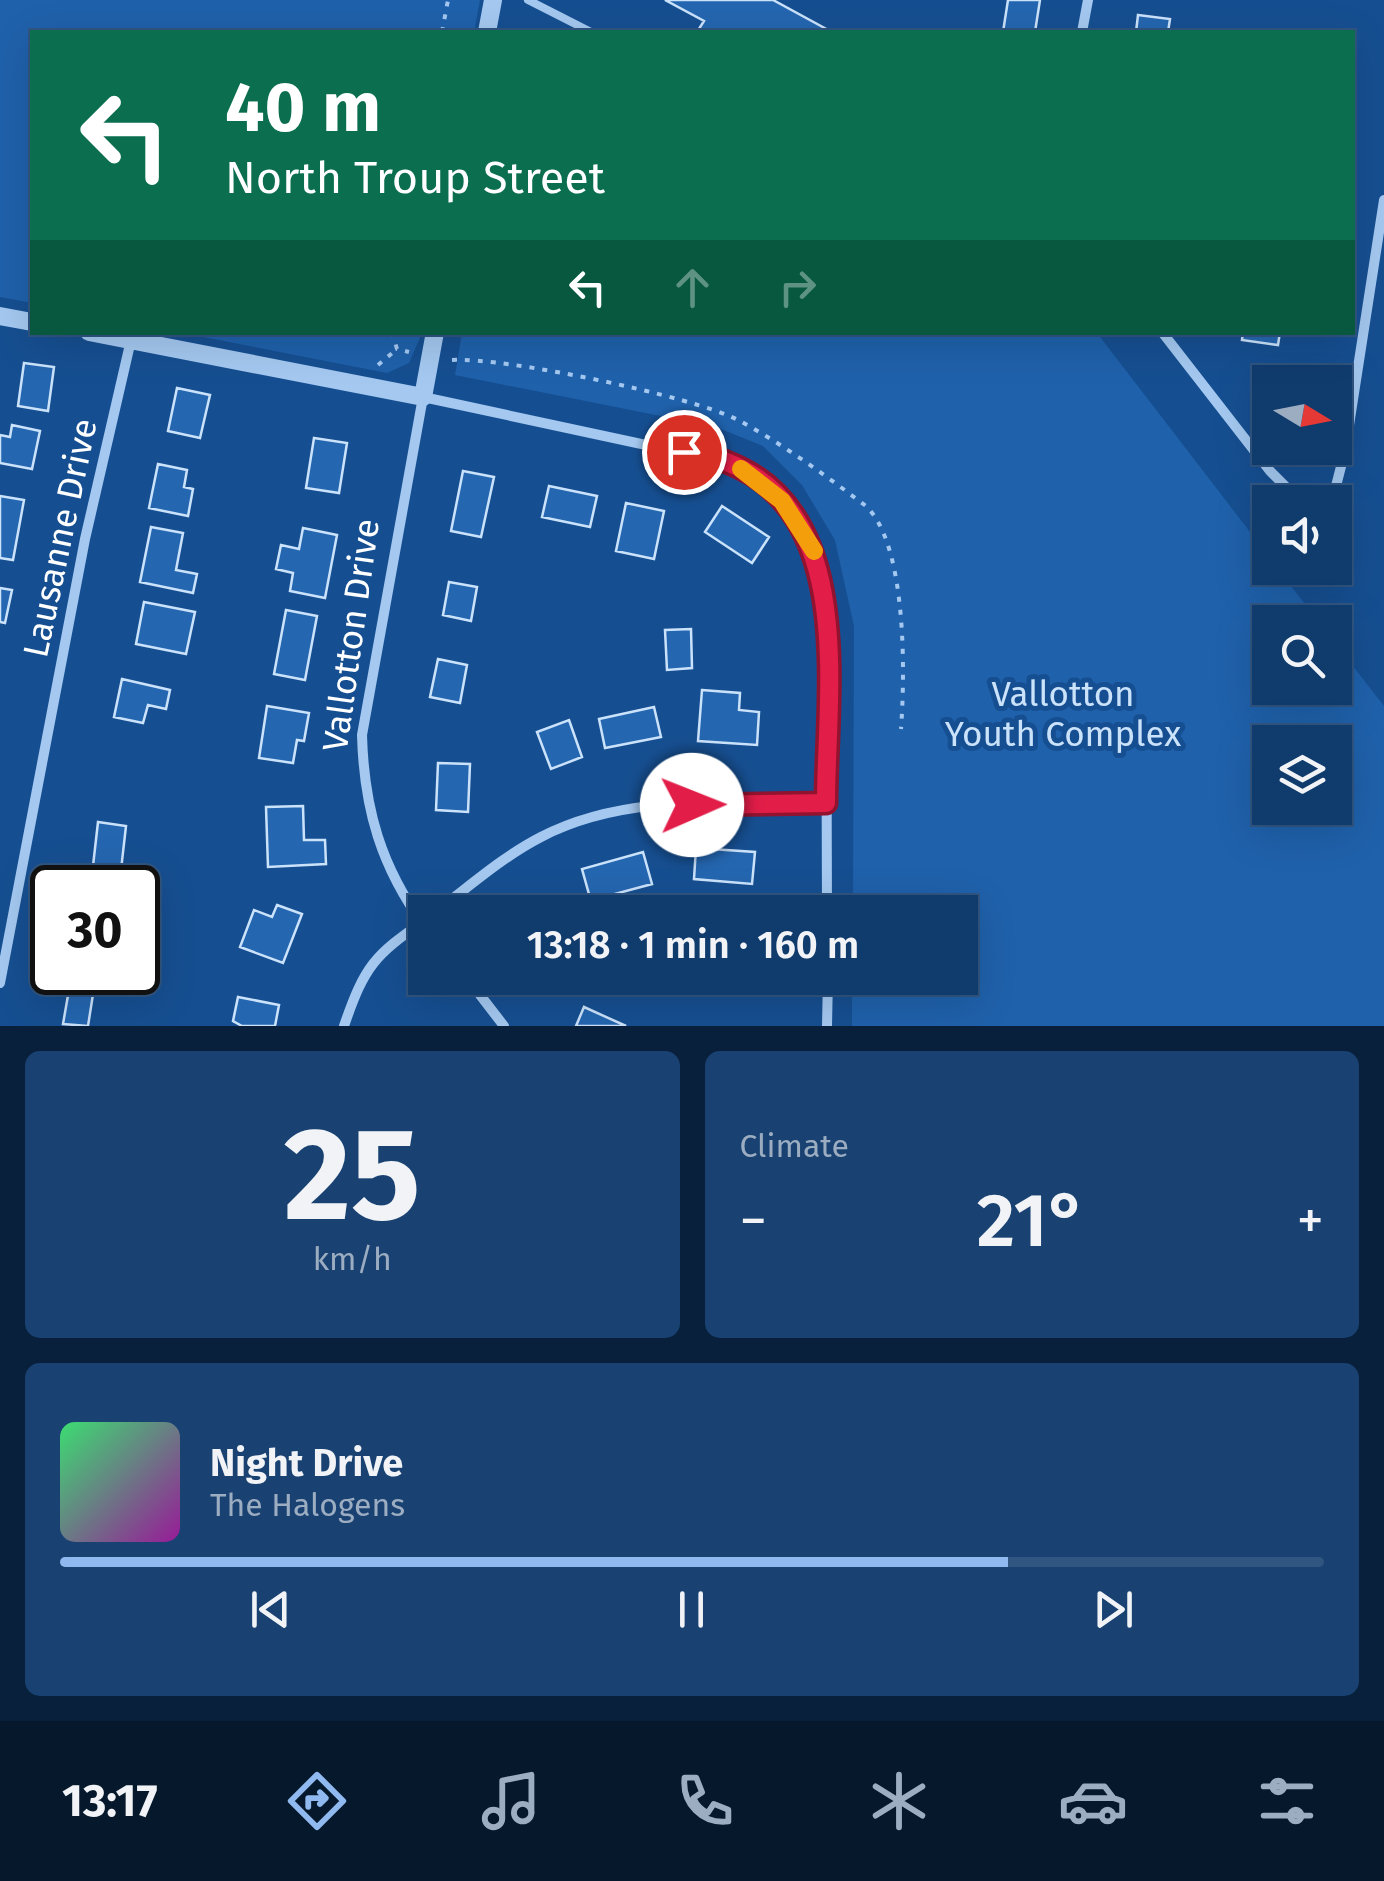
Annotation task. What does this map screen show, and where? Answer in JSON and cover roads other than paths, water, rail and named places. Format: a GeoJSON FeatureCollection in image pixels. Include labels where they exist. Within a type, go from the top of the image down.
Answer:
{"type":"FeatureCollection","features":[{"type":"Feature","properties":{"kind":"street"},"geometry":{"type":"LineString","coordinates":[[487,30],[493,0]]}},
{"type":"Feature","properties":{"kind":"street"},"geometry":{"type":"LineString","coordinates":[[1082,30],[1088,0]]}},
{"type":"Feature","properties":{"kind":"street"},"geometry":{"type":"LineString","coordinates":[[1336,485],[1384,200]]}},
{"type":"Feature","properties":{"kind":"street"},"geometry":{"type":"LineString","coordinates":[[0,316],[30,322]]}},
{"type":"Feature","properties":{"kind":"street"},"geometry":{"type":"LineString","coordinates":[[105,335],[372,384],[730,463],[759,480],[782,501],[812,547],[826,599],[827,895]]}},
{"type":"Feature","properties":{"kind":"street","name":"Vallotton Drive"},"geometry":{"type":"LineString","coordinates":[[408,900],[389,873],[374,835],[364,788],[362,735],[434,335]]}},
{"type":"Feature","properties":{"kind":"street"},"geometry":{"type":"LineString","coordinates":[[1164,335],[1284,485]]}},
{"type":"Feature","properties":{"kind":"street","name":"Lausanne Drive"},"geometry":{"type":"LineString","coordinates":[[0,982],[85,539],[131,340]]}},
{"type":"Feature","properties":{"kind":"street"},"geometry":{"type":"LineString","coordinates":[[458,895],[515,852],[593,816],[658,805],[826,803]]}},
{"type":"Feature","properties":{"kind":"street","name":"Vallotton Drive"},"geometry":{"type":"LineString","coordinates":[[344,1026],[366,973],[383,948],[408,933]]}},
{"type":"Feature","properties":{"kind":"street"},"geometry":{"type":"LineString","coordinates":[[481,995],[504,1026]]}},
{"type":"Feature","properties":{"kind":"street"},"geometry":{"type":"LineString","coordinates":[[827,1026],[828,995]]}},
{"type":"Feature","properties":{"kind":"lane"},"geometry":{"type":"LineString","coordinates":[[528,0],[587,30]]}},
{"type":"Feature","properties":{"kind":"park label","name":"Vallotton Youth Complex"},"geometry":{"type":"Point","coordinates":[1063,714]}}]}
